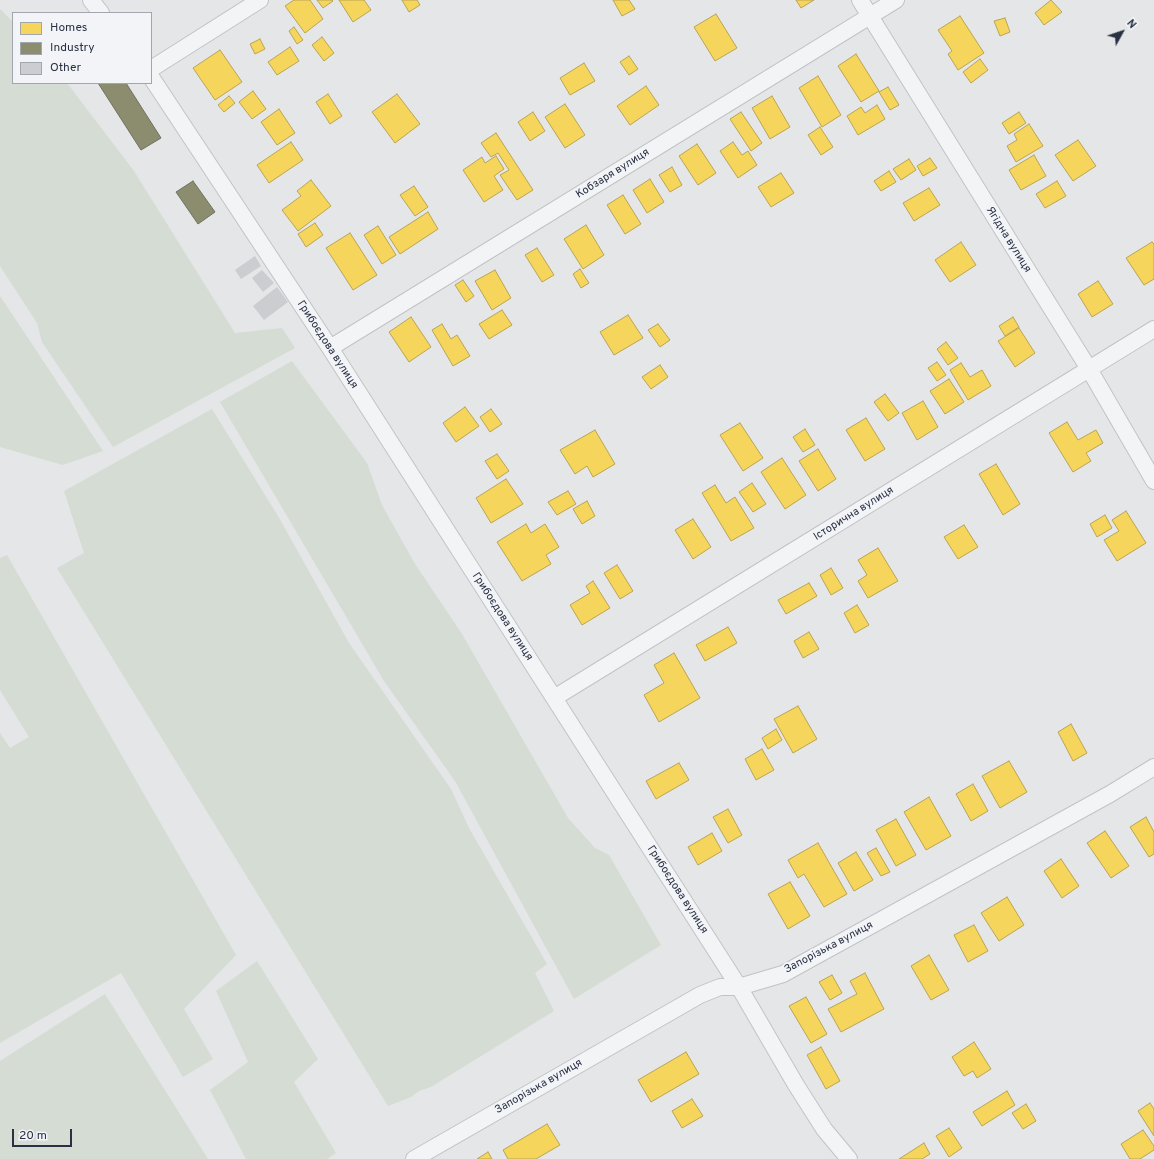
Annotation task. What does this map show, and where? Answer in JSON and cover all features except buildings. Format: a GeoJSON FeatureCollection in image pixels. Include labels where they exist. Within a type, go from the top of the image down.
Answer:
{"type":"FeatureCollection","features":[{"type":"Feature","properties":{"kind":"street"},"geometry":{"type":"LineString","coordinates":[[91,0],[100,12]]}},
{"type":"Feature","properties":{"kind":"street"},"geometry":{"type":"LineString","coordinates":[[152,68],[260,0]]}},
{"type":"Feature","properties":{"kind":"street","name":"Ягідна вулиця"},"geometry":{"type":"LineString","coordinates":[[860,0],[1089,369],[1154,481]]}},
{"type":"Feature","properties":{"kind":"street","name":"Кобзаря вулиця"},"geometry":{"type":"LineString","coordinates":[[330,348],[896,0]]}},
{"type":"Feature","properties":{"kind":"street","name":"Грибоєдова вулиця"},"geometry":{"type":"LineString","coordinates":[[152,79],[330,348],[739,987],[796,1085],[824,1129],[849,1159]]}},
{"type":"Feature","properties":{"kind":"street","name":"Історична вулиця"},"geometry":{"type":"LineString","coordinates":[[554,698],[1154,329]]}},
{"type":"Feature","properties":{"kind":"street","name":"Запорізька вулиця"},"geometry":{"type":"LineString","coordinates":[[414,1159],[700,995],[720,988],[739,987],[783,974],[1110,794],[1154,767]]}},
{"type":"Feature","properties":{"kind":"shaded area"},"geometry":{"type":"Polygon","coordinates":[[[0,9],[12,21],[12,84],[68,84],[134,171],[235,333],[282,328],[295,348],[113,447],[42,342],[37,323],[0,266],[0,9]]]}},
{"type":"Feature","properties":{"kind":"shaded area"},"geometry":{"type":"Polygon","coordinates":[[[0,296],[103,451],[63,465],[0,447],[0,296]]]}},
{"type":"Feature","properties":{"kind":"shaded area"},"geometry":{"type":"Polygon","coordinates":[[[292,361],[367,463],[382,505],[415,564],[462,634],[568,818],[595,848],[609,855],[661,945],[574,999],[455,781],[384,681],[220,402],[292,361]]]}},
{"type":"Feature","properties":{"kind":"shaded area"},"geometry":{"type":"Polygon","coordinates":[[[212,409],[278,516],[349,643],[451,789],[469,828],[547,964],[535,973],[554,1011],[431,1087],[388,1106],[57,568],[84,553],[64,491],[212,409]]]}},
{"type":"Feature","properties":{"kind":"shaded area"},"geometry":{"type":"Polygon","coordinates":[[[7,555],[236,955],[184,1009],[213,1059],[183,1077],[121,973],[0,1043],[0,733],[10,748],[29,737],[0,690],[0,558],[7,555]]]}},
{"type":"Feature","properties":{"kind":"shaded area"},"geometry":{"type":"Polygon","coordinates":[[[257,961],[318,1059],[294,1082],[336,1153],[327,1159],[246,1159],[210,1090],[248,1062],[216,991],[257,961]]]}},
{"type":"Feature","properties":{"kind":"shaded area"},"geometry":{"type":"Polygon","coordinates":[[[105,994],[208,1159],[0,1159],[0,1061],[105,994]]]}}]}
